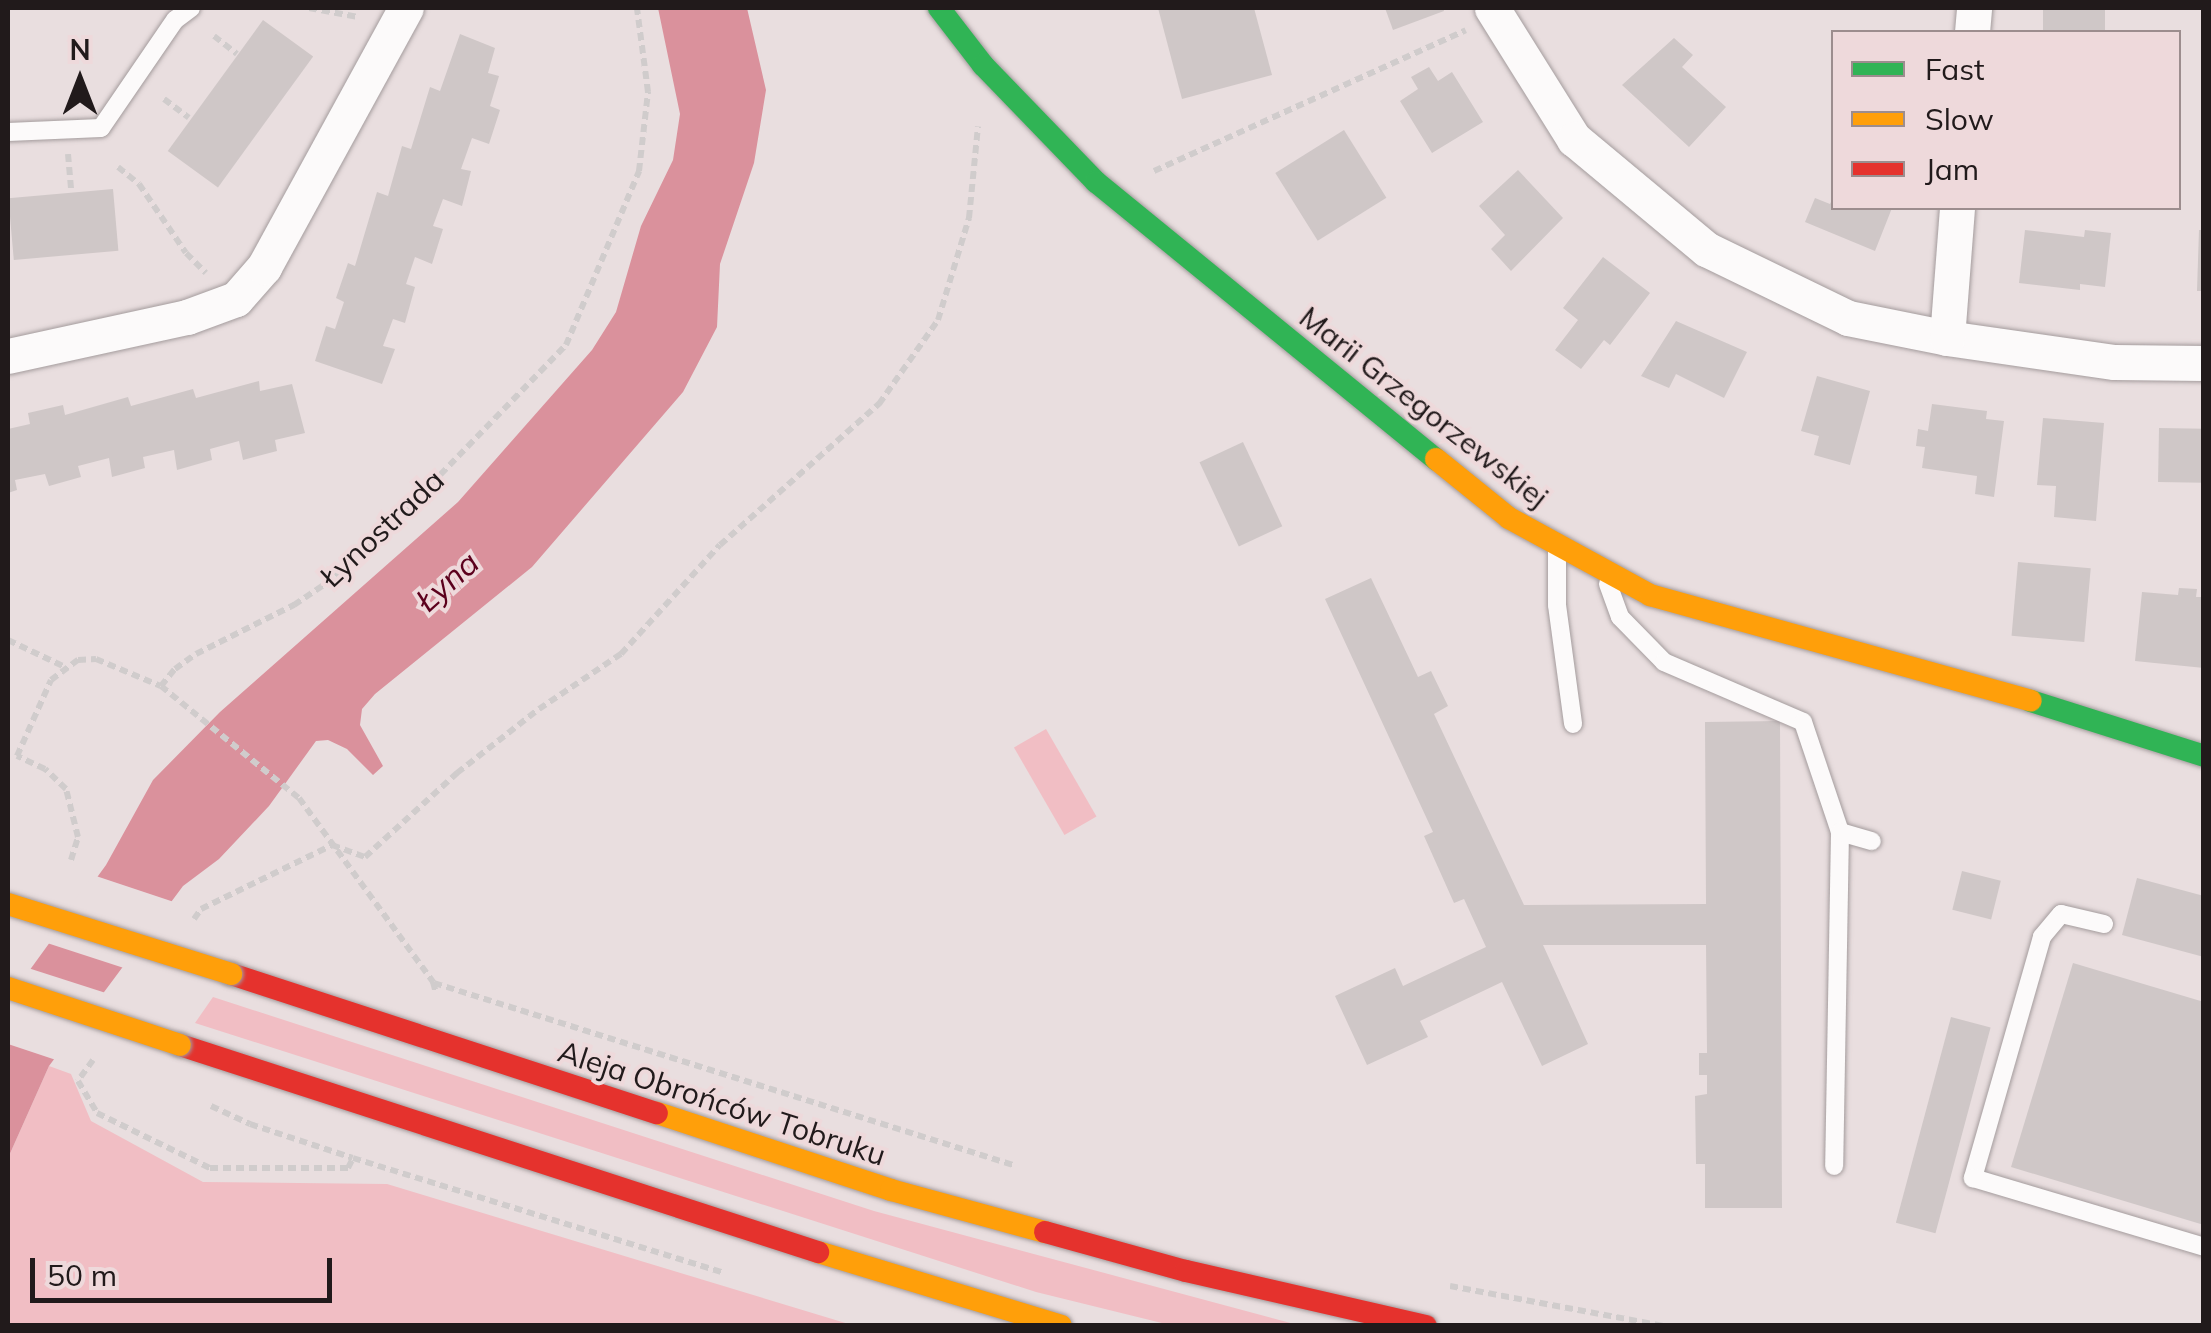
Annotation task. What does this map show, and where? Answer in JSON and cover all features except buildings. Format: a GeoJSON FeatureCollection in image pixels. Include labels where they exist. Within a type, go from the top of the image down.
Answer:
{"type":"FeatureCollection","features":[{"type":"Feature","properties":{"kind":"main road","name":"Marii Grzegorzewskiej"},"geometry":{"type":"LineString","coordinates":[[940,8],[984,65],[1108,192],[1509,518],[1650,594],[2073,713],[2204,756]]}},
{"type":"Feature","properties":{"kind":"main road","name":"Aleja Obrońców Tobruku"},"geometry":{"type":"LineString","coordinates":[[8,904],[891,1190],[1186,1271],[1426,1326]]}},
{"type":"Feature","properties":{"kind":"main road"},"geometry":{"type":"LineString","coordinates":[[8,988],[938,1291],[1061,1326]]}},
{"type":"Feature","properties":{"kind":"street"},"geometry":{"type":"LineString","coordinates":[[8,356],[187,317],[236,299],[264,268],[406,8]]}},
{"type":"Feature","properties":{"kind":"street"},"geometry":{"type":"LineString","coordinates":[[1484,16],[1574,139],[1706,249],[1848,318],[1947,338],[2114,362],[2204,362]]}},
{"type":"Feature","properties":{"kind":"street"},"geometry":{"type":"LineString","coordinates":[[1947,338],[1957,210]]}},
{"type":"Feature","properties":{"kind":"lane"},"geometry":{"type":"LineString","coordinates":[[8,132],[101,128],[175,20],[191,8]]}},
{"type":"Feature","properties":{"kind":"lane"},"geometry":{"type":"LineString","coordinates":[[1556,544],[1557,605],[1573,724]]}},
{"type":"Feature","properties":{"kind":"lane"},"geometry":{"type":"LineString","coordinates":[[1602,569],[1620,618],[1664,662],[1803,722],[1840,832],[1834,1166]]}},
{"type":"Feature","properties":{"kind":"lane"},"geometry":{"type":"LineString","coordinates":[[1840,832],[1872,841]]}},
{"type":"Feature","properties":{"kind":"lane"},"geometry":{"type":"LineString","coordinates":[[2104,924],[2060,914],[2042,937],[1972,1178],[2204,1247]]}},
{"type":"Feature","properties":{"kind":"path"},"geometry":{"type":"LineString","coordinates":[[310,8],[364,18]]}},
{"type":"Feature","properties":{"kind":"path","name":"Łynostrada"},"geometry":{"type":"LineString","coordinates":[[161,686],[175,668],[196,654],[294,605],[325,584],[377,540],[566,345],[639,171],[648,92],[636,8]]}},
{"type":"Feature","properties":{"kind":"path"},"geometry":{"type":"LineString","coordinates":[[1108,192],[1484,16]]}},
{"type":"Feature","properties":{"kind":"path"},"geometry":{"type":"LineString","coordinates":[[214,36],[238,54]]}},
{"type":"Feature","properties":{"kind":"path"},"geometry":{"type":"LineString","coordinates":[[332,844],[365,857],[457,773],[539,709],[621,654],[720,545],[880,404],[938,320],[970,218],[984,65]]}},
{"type":"Feature","properties":{"kind":"path"},"geometry":{"type":"LineString","coordinates":[[164,100],[189,118]]}},
{"type":"Feature","properties":{"kind":"path"},"geometry":{"type":"LineString","coordinates":[[68,153],[70,192]]}},
{"type":"Feature","properties":{"kind":"path"},"geometry":{"type":"LineString","coordinates":[[118,167],[139,184],[186,253],[236,299]]}},
{"type":"Feature","properties":{"kind":"path"},"geometry":{"type":"LineString","coordinates":[[8,640],[65,666],[96,659],[161,686],[299,798],[433,982],[436,994],[493,1013]]}},
{"type":"Feature","properties":{"kind":"path"},"geometry":{"type":"LineString","coordinates":[[17,756],[40,698],[65,666]]}},
{"type":"Feature","properties":{"kind":"path"},"geometry":{"type":"LineString","coordinates":[[8,752],[45,769],[66,790],[78,837],[71,860]]}},
{"type":"Feature","properties":{"kind":"path"},"geometry":{"type":"LineString","coordinates":[[433,982],[1016,1166]]}},
{"type":"Feature","properties":{"kind":"path"},"geometry":{"type":"LineString","coordinates":[[78,1081],[97,1113],[210,1168],[348,1168],[353,1158]]}},
{"type":"Feature","properties":{"kind":"path"},"geometry":{"type":"LineString","coordinates":[[200,1099],[250,1124],[725,1274]]}},
{"type":"Feature","properties":{"kind":"path"},"geometry":{"type":"LineString","coordinates":[[1439,1284],[1663,1326]]}},
{"type":"Feature","properties":{"kind":"shaded area"},"geometry":{"type":"Polygon","coordinates":[[[1046,729],[1096,816],[1064,835],[1014,748],[1046,729]]]}},
{"type":"Feature","properties":{"kind":"shaded area"},"geometry":{"type":"Polygon","coordinates":[[[213,997],[874,1211],[1298,1325],[1170,1325],[1036,1292],[195,1023],[213,997]]]}},
{"type":"Feature","properties":{"kind":"shaded area"},"geometry":{"type":"Polygon","coordinates":[[[49,1066],[71,1074],[91,1121],[203,1182],[387,1184],[852,1325],[8,1326],[8,1158],[49,1066]]]}},
{"type":"Feature","properties":{"kind":"water","name":"Łyna"},"geometry":{"type":"Polygon","coordinates":[[[658,8],[747,8],[766,90],[754,163],[720,264],[717,327],[683,392],[532,567],[375,694],[362,709],[360,725],[383,766],[373,775],[347,749],[328,740],[316,741],[269,806],[219,859],[183,886],[49,1066],[8,1158],[8,1000],[106,865],[153,780],[220,712],[458,502],[592,350],[616,312],[641,226],[673,160],[680,114],[658,8]]]}},
{"type":"Feature","properties":{"kind":"pier"},"geometry":{"type":"Polygon","coordinates":[[[93,875],[177,903],[127,969],[44,942],[93,875]]]}},
{"type":"Feature","properties":{"kind":"pier"},"geometry":{"type":"Polygon","coordinates":[[[25,967],[109,994],[59,1061],[8,1044],[8,991],[25,967]]]}},
{"type":"Feature","properties":{"kind":"traffic: fast"},"geometry":{"type":"LineString","coordinates":[[939,8],[983,65],[1096,182],[1436,459]]}},
{"type":"Feature","properties":{"kind":"traffic: fast"},"geometry":{"type":"LineString","coordinates":[[2031,701],[2204,756]]}},
{"type":"Feature","properties":{"kind":"traffic: slow"},"geometry":{"type":"LineString","coordinates":[[1436,459],[1509,518],[1650,595],[2031,701]]}},
{"type":"Feature","properties":{"kind":"traffic: slow"},"geometry":{"type":"LineString","coordinates":[[8,904],[231,974]]}},
{"type":"Feature","properties":{"kind":"traffic: slow"},"geometry":{"type":"LineString","coordinates":[[8,988],[180,1045]]}},
{"type":"Feature","properties":{"kind":"traffic: slow"},"geometry":{"type":"LineString","coordinates":[[657,1113],[891,1190],[1045,1232]]}},
{"type":"Feature","properties":{"kind":"traffic: slow"},"geometry":{"type":"LineString","coordinates":[[818,1252],[1061,1326]]}},
{"type":"Feature","properties":{"kind":"traffic: jam"},"geometry":{"type":"LineString","coordinates":[[231,974],[657,1113]]}},
{"type":"Feature","properties":{"kind":"traffic: jam"},"geometry":{"type":"LineString","coordinates":[[180,1045],[818,1252]]}},
{"type":"Feature","properties":{"kind":"traffic: jam"},"geometry":{"type":"LineString","coordinates":[[1045,1232],[1186,1271],[1426,1326]]}}]}
